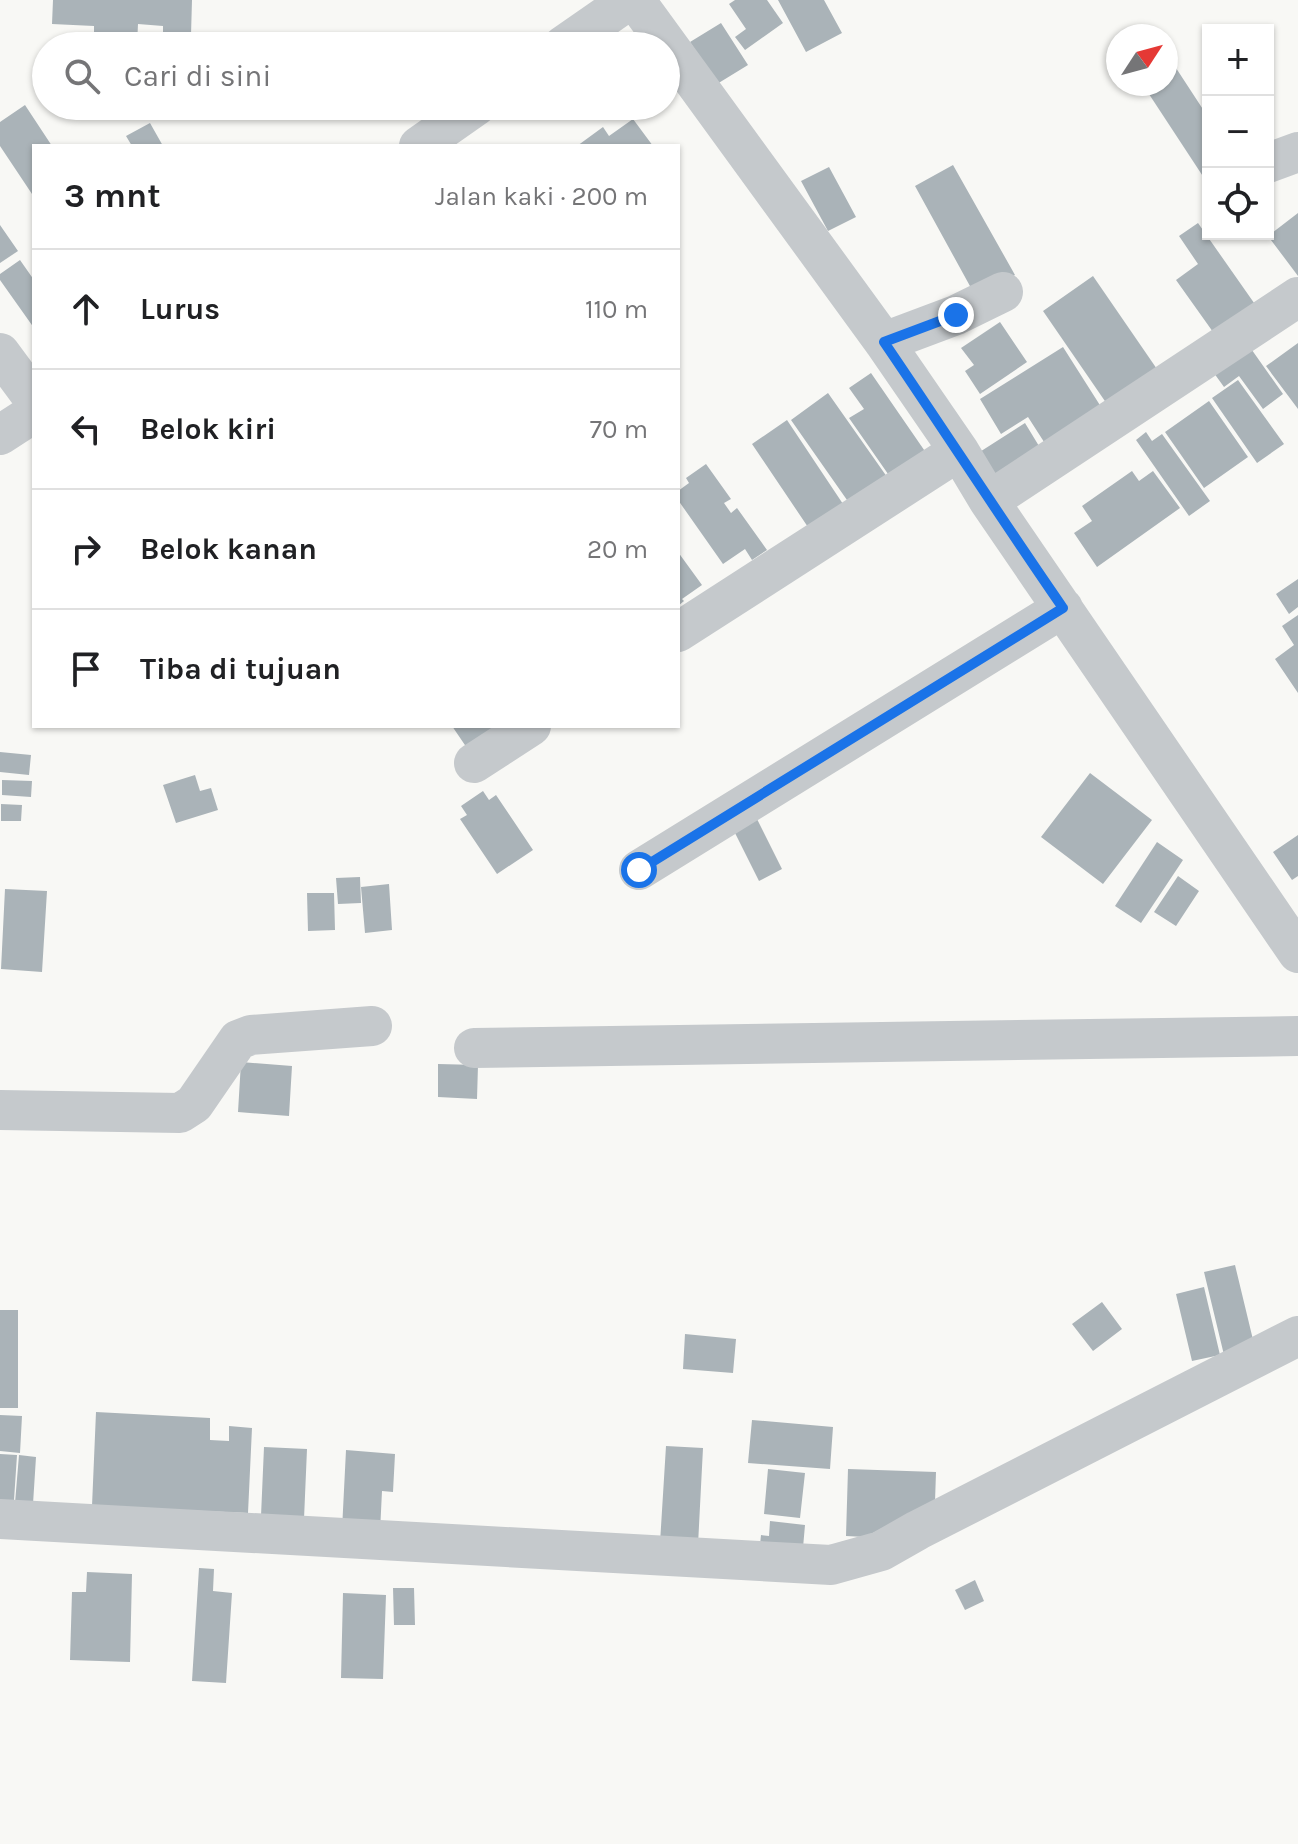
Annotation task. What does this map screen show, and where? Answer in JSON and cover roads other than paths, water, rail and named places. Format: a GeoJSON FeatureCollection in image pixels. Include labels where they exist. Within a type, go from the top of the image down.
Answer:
{"type":"FeatureCollection","features":[{"type":"Feature","properties":{"kind":"street"},"geometry":{"type":"LineString","coordinates":[[582,32],[623,2],[646,32]]}},
{"type":"Feature","properties":{"kind":"street"},"geometry":{"type":"LineString","coordinates":[[680,76],[884,342],[1298,953]]}},
{"type":"Feature","properties":{"kind":"street"},"geometry":{"type":"LineString","coordinates":[[422,144],[456,120]]}},
{"type":"Feature","properties":{"kind":"street"},"geometry":{"type":"LineString","coordinates":[[1274,161],[1298,152]]}},
{"type":"Feature","properties":{"kind":"street"},"geometry":{"type":"LineString","coordinates":[[884,342],[956,315],[1003,292]]}},
{"type":"Feature","properties":{"kind":"street"},"geometry":{"type":"LineString","coordinates":[[989,501],[1298,297]]}},
{"type":"Feature","properties":{"kind":"street"},"geometry":{"type":"LineString","coordinates":[[0,353],[32,396]]}},
{"type":"Feature","properties":{"kind":"street"},"geometry":{"type":"LineString","coordinates":[[0,435],[32,414]]}},
{"type":"Feature","properties":{"kind":"street"},"geometry":{"type":"LineString","coordinates":[[680,631],[959,451]]}},
{"type":"Feature","properties":{"kind":"street"},"geometry":{"type":"LineString","coordinates":[[639,870],[1063,608]]}},
{"type":"Feature","properties":{"kind":"street"},"geometry":{"type":"LineString","coordinates":[[474,763],[528,728]]}},
{"type":"Feature","properties":{"kind":"street"},"geometry":{"type":"LineString","coordinates":[[0,1110],[180,1113],[194,1104],[238,1040],[251,1035],[372,1026]]}},
{"type":"Feature","properties":{"kind":"street"},"geometry":{"type":"LineString","coordinates":[[474,1048],[1298,1036]]}},
{"type":"Feature","properties":{"kind":"street"},"geometry":{"type":"LineString","coordinates":[[0,1519],[831,1565],[881,1551],[1298,1336]]}}]}
